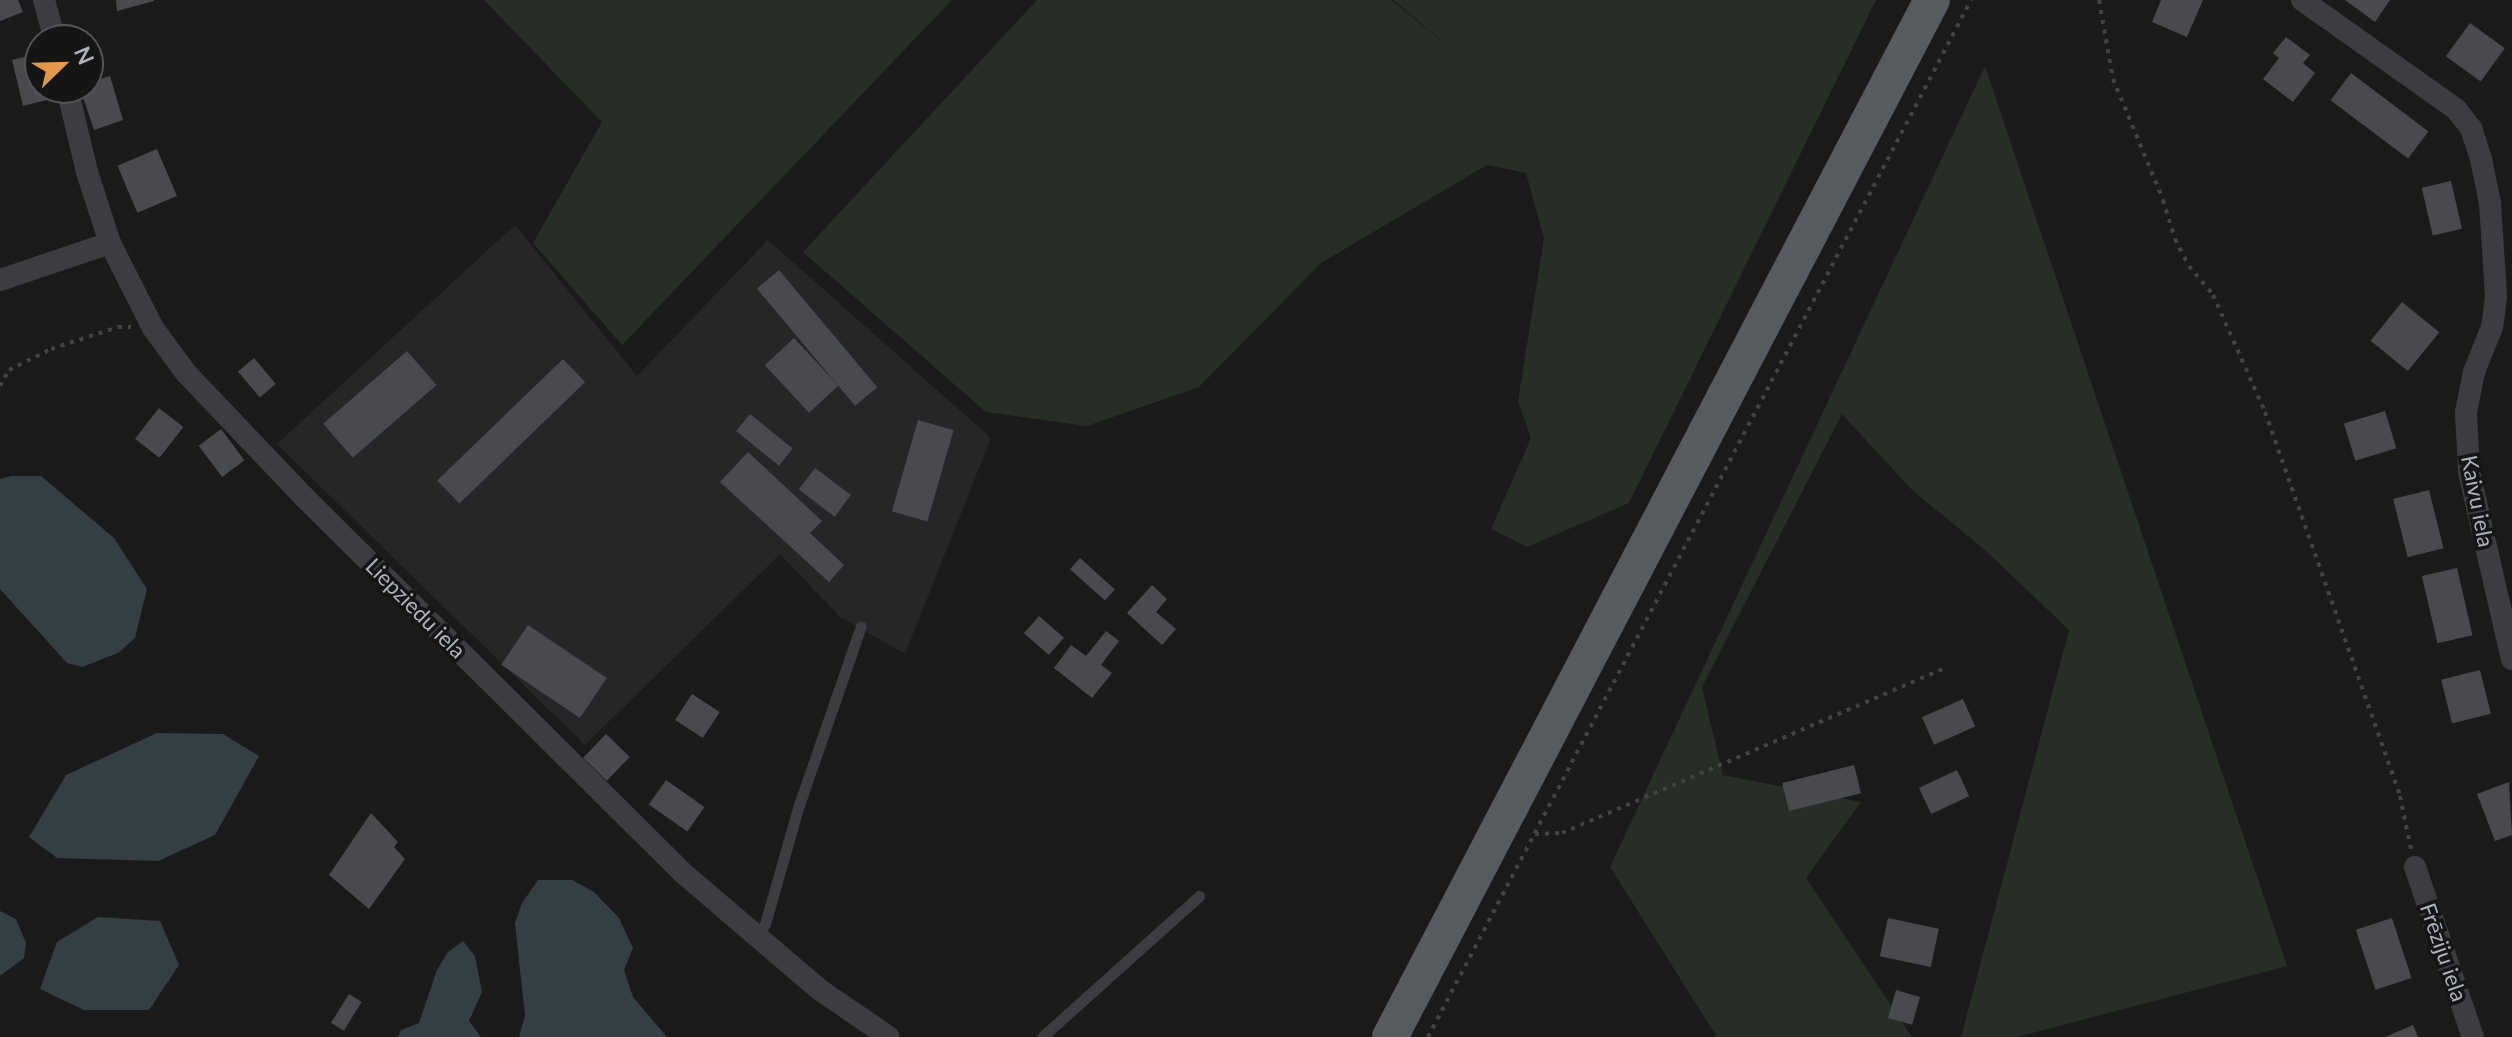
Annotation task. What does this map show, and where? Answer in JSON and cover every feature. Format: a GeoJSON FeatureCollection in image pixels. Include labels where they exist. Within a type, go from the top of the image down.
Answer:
{"type":"FeatureCollection","features":[{"type":"Feature","properties":{"kind":"main road"},"geometry":{"type":"LineString","coordinates":[[1390,1037],[1519,826],[1932,0]]}},
{"type":"Feature","properties":{"kind":"street"},"geometry":{"type":"LineString","coordinates":[[44,0],[51,24]]}},
{"type":"Feature","properties":{"kind":"street","name":"Kaivu iela"},"geometry":{"type":"LineString","coordinates":[[2302,0],[2456,109],[2471,128],[2481,159],[2490,203],[2496,296],[2492,327],[2474,372],[2466,412],[2469,472],[2512,659]]}},
{"type":"Feature","properties":{"kind":"street","name":"Liepziedu iela"},"geometry":{"type":"LineString","coordinates":[[71,104],[87,172],[110,243],[153,328],[186,373],[293,486],[683,873],[755,939],[820,990],[889,1037]]}},
{"type":"Feature","properties":{"kind":"street"},"geometry":{"type":"LineString","coordinates":[[0,280],[110,243]]}},
{"type":"Feature","properties":{"kind":"street","name":"Frēziju iela"},"geometry":{"type":"LineString","coordinates":[[2415,867],[2473,1037]]}},
{"type":"Feature","properties":{"kind":"lane"},"geometry":{"type":"LineString","coordinates":[[755,939],[765,924],[799,805],[861,626]]}},
{"type":"Feature","properties":{"kind":"lane"},"geometry":{"type":"LineString","coordinates":[[1042,1037],[1199,896]]}},
{"type":"Feature","properties":{"kind":"path"},"geometry":{"type":"LineString","coordinates":[[1428,1037],[1519,826],[1971,0]]}},
{"type":"Feature","properties":{"kind":"path"},"geometry":{"type":"LineString","coordinates":[[2099,0],[2113,79],[2163,200],[2175,239],[2189,266],[2213,295],[2265,412],[2400,796],[2415,867]]}},
{"type":"Feature","properties":{"kind":"path"},"geometry":{"type":"LineString","coordinates":[[0,386],[9,370],[51,349],[118,327],[153,328]]}},
{"type":"Feature","properties":{"kind":"path"},"geometry":{"type":"LineString","coordinates":[[1519,826],[1562,833],[1947,667]]}},
{"type":"Feature","properties":{"kind":"shaded area"},"geometry":{"type":"Polygon","coordinates":[[[484,0],[952,0],[622,345],[533,243],[602,122],[484,0]]]}},
{"type":"Feature","properties":{"kind":"shaded area"},"geometry":{"type":"Polygon","coordinates":[[[1037,0],[1391,0],[1454,51],[1393,0],[1876,0],[1629,503],[1527,547],[1491,529],[1531,438],[1518,401],[1544,238],[1526,173],[1487,165],[1321,263],[1199,387],[1087,426],[986,412],[803,252],[1037,0]]]}},
{"type":"Feature","properties":{"kind":"shaded area"},"geometry":{"type":"Polygon","coordinates":[[[1985,66],[2287,966],[2017,1037],[1961,1037],[2069,630],[1985,550],[1912,490],[1842,414],[1702,687],[1723,775],[1861,802],[1806,878],[1912,1037],[1717,1037],[1610,867],[1985,66]]]}},
{"type":"Feature","properties":{"kind":"shaded area"},"geometry":{"type":"Polygon","coordinates":[[[515,225],[637,376],[768,240],[991,438],[905,654],[840,617],[780,554],[585,745],[277,444],[515,225]]]}},
{"type":"Feature","properties":{"kind":"shaded area"},"geometry":{"type":"Polygon","coordinates":[[[41,476],[114,538],[147,589],[135,638],[118,653],[82,667],[67,663],[0,589],[0,479],[41,476]]]}},
{"type":"Feature","properties":{"kind":"shaded area"},"geometry":{"type":"Polygon","coordinates":[[[157,733],[223,734],[259,756],[215,835],[158,861],[57,858],[29,837],[66,775],[157,733]]]}},
{"type":"Feature","properties":{"kind":"shaded area"},"geometry":{"type":"Polygon","coordinates":[[[538,880],[572,880],[594,892],[619,918],[633,948],[624,970],[633,997],[667,1037],[519,1037],[525,1016],[515,923],[522,903],[538,880]]]}},
{"type":"Feature","properties":{"kind":"shaded area"},"geometry":{"type":"Polygon","coordinates":[[[0,911],[16,919],[26,943],[24,958],[0,976],[0,911]]]}},
{"type":"Feature","properties":{"kind":"shaded area"},"geometry":{"type":"Polygon","coordinates":[[[98,917],[160,921],[179,965],[149,1010],[84,1010],[40,989],[57,942],[98,917]]]}},
{"type":"Feature","properties":{"kind":"shaded area"},"geometry":{"type":"Polygon","coordinates":[[[463,941],[475,956],[482,992],[469,1021],[481,1037],[398,1037],[401,1030],[419,1023],[437,970],[448,952],[463,941]]]}},
{"type":"Feature","properties":{"kind":"building"},"geometry":{"type":"Polygon","coordinates":[[[0,0],[18,0],[23,12],[0,21],[0,0]]]}},
{"type":"Feature","properties":{"kind":"building"},"geometry":{"type":"Polygon","coordinates":[[[116,0],[154,0],[154,1],[117,11],[116,0]]]}},
{"type":"Feature","properties":{"kind":"building"},"geometry":{"type":"Polygon","coordinates":[[[2161,0],[2203,0],[2187,37],[2152,22],[2161,0]]]}},
{"type":"Feature","properties":{"kind":"building"},"geometry":{"type":"Polygon","coordinates":[[[2345,0],[2390,0],[2375,22],[2345,0]]]}},
{"type":"Feature","properties":{"kind":"building"},"geometry":{"type":"Polygon","coordinates":[[[2470,23],[2505,48],[2481,81],[2446,56],[2470,23]]]}},
{"type":"Feature","properties":{"kind":"building"},"geometry":{"type":"Polygon","coordinates":[[[2286,37],[2310,55],[2303,63],[2315,73],[2293,102],[2263,79],[2279,58],[2273,53],[2286,37]]]}},
{"type":"Feature","properties":{"kind":"building"},"geometry":{"type":"Polygon","coordinates":[[[24,57],[24,104],[31,104],[23,106],[12,60],[24,57]]]}},
{"type":"Feature","properties":{"kind":"building"},"geometry":{"type":"Polygon","coordinates":[[[2351,73],[2428,131],[2408,159],[2331,100],[2351,73]]]}},
{"type":"Feature","properties":{"kind":"building"},"geometry":{"type":"Polygon","coordinates":[[[110,76],[123,120],[94,130],[85,104],[104,104],[104,78],[110,76]]]}},
{"type":"Feature","properties":{"kind":"building"},"geometry":{"type":"Polygon","coordinates":[[[157,149],[177,196],[137,213],[117,166],[157,149]]]}},
{"type":"Feature","properties":{"kind":"building"},"geometry":{"type":"Polygon","coordinates":[[[2451,181],[2462,229],[2433,235],[2422,188],[2451,181]]]}},
{"type":"Feature","properties":{"kind":"building"},"geometry":{"type":"Polygon","coordinates":[[[779,270],[877,387],[855,406],[757,289],[779,270]]]}},
{"type":"Feature","properties":{"kind":"building"},"geometry":{"type":"Polygon","coordinates":[[[2402,302],[2439,332],[2408,371],[2371,341],[2402,302]]]}},
{"type":"Feature","properties":{"kind":"building"},"geometry":{"type":"Polygon","coordinates":[[[794,338],[838,386],[809,413],[765,365],[794,338]]]}},
{"type":"Feature","properties":{"kind":"building"},"geometry":{"type":"Polygon","coordinates":[[[407,351],[437,385],[353,458],[323,424],[407,351]]]}},
{"type":"Feature","properties":{"kind":"building"},"geometry":{"type":"Polygon","coordinates":[[[254,358],[276,384],[260,398],[238,371],[254,358]]]}},
{"type":"Feature","properties":{"kind":"building"},"geometry":{"type":"Polygon","coordinates":[[[563,359],[585,382],[459,504],[437,481],[563,359]]]}},
{"type":"Feature","properties":{"kind":"building"},"geometry":{"type":"Polygon","coordinates":[[[159,408],[183,427],[159,458],[135,439],[159,408]]]}},
{"type":"Feature","properties":{"kind":"building"},"geometry":{"type":"Polygon","coordinates":[[[2385,411],[2396,448],[2355,461],[2344,424],[2385,411]]]}},
{"type":"Feature","properties":{"kind":"building"},"geometry":{"type":"Polygon","coordinates":[[[750,414],[793,449],[779,466],[736,431],[750,414]]]}},
{"type":"Feature","properties":{"kind":"building"},"geometry":{"type":"Polygon","coordinates":[[[918,420],[954,430],[927,522],[892,511],[918,420]]]}},
{"type":"Feature","properties":{"kind":"building"},"geometry":{"type":"Polygon","coordinates":[[[221,429],[244,460],[222,477],[199,446],[221,429]]]}},
{"type":"Feature","properties":{"kind":"building"},"geometry":{"type":"Polygon","coordinates":[[[748,452],[822,521],[810,533],[844,565],[829,582],[720,482],[748,452]]]}},
{"type":"Feature","properties":{"kind":"building"},"geometry":{"type":"Polygon","coordinates":[[[815,468],[851,495],[835,517],[799,490],[815,468]]]}},
{"type":"Feature","properties":{"kind":"building"},"geometry":{"type":"Polygon","coordinates":[[[2429,490],[2444,548],[2408,557],[2393,499],[2429,490]]]}},
{"type":"Feature","properties":{"kind":"building"},"geometry":{"type":"Polygon","coordinates":[[[1080,558],[1115,589],[1105,601],[1070,569],[1080,558]]]}},
{"type":"Feature","properties":{"kind":"building"},"geometry":{"type":"Polygon","coordinates":[[[2457,568],[2473,635],[2437,643],[2422,576],[2457,568]]]}},
{"type":"Feature","properties":{"kind":"building"},"geometry":{"type":"Polygon","coordinates":[[[1152,585],[1167,599],[1156,612],[1176,629],[1162,645],[1127,613],[1152,585]]]}},
{"type":"Feature","properties":{"kind":"building"},"geometry":{"type":"Polygon","coordinates":[[[1039,616],[1064,638],[1049,655],[1024,633],[1039,616]]]}},
{"type":"Feature","properties":{"kind":"building"},"geometry":{"type":"Polygon","coordinates":[[[528,625],[607,678],[580,718],[501,665],[528,625]]]}},
{"type":"Feature","properties":{"kind":"building"},"geometry":{"type":"Polygon","coordinates":[[[1106,631],[1119,641],[1101,665],[1112,673],[1092,698],[1054,668],[1071,645],[1086,656],[1106,631]]]}},
{"type":"Feature","properties":{"kind":"building"},"geometry":{"type":"Polygon","coordinates":[[[2480,670],[2491,714],[2452,723],[2441,680],[2480,670]]]}},
{"type":"Feature","properties":{"kind":"building"},"geometry":{"type":"Polygon","coordinates":[[[692,694],[720,712],[703,738],[675,720],[692,694]]]}},
{"type":"Feature","properties":{"kind":"building"},"geometry":{"type":"Polygon","coordinates":[[[1963,699],[1975,726],[1934,745],[1922,717],[1963,699]]]}},
{"type":"Feature","properties":{"kind":"building"},"geometry":{"type":"Polygon","coordinates":[[[606,734],[630,757],[607,781],[583,758],[606,734]]]}},
{"type":"Feature","properties":{"kind":"building"},"geometry":{"type":"Polygon","coordinates":[[[1854,765],[1861,793],[1789,811],[1782,783],[1854,765]]]}},
{"type":"Feature","properties":{"kind":"building"},"geometry":{"type":"Polygon","coordinates":[[[1957,770],[1969,796],[1931,814],[1919,788],[1957,770]]]}},
{"type":"Feature","properties":{"kind":"building"},"geometry":{"type":"Polygon","coordinates":[[[666,780],[705,807],[687,832],[649,805],[666,780]]]}},
{"type":"Feature","properties":{"kind":"building"},"geometry":{"type":"Polygon","coordinates":[[[2509,782],[2512,835],[2495,841],[2477,794],[2509,782]]]}},
{"type":"Feature","properties":{"kind":"building"},"geometry":{"type":"Polygon","coordinates":[[[371,813],[398,842],[394,847],[405,859],[369,909],[329,875],[371,813]]]}},
{"type":"Feature","properties":{"kind":"building"},"geometry":{"type":"Polygon","coordinates":[[[1888,918],[1939,929],[1931,967],[1880,956],[1888,918]]]}},
{"type":"Feature","properties":{"kind":"building"},"geometry":{"type":"Polygon","coordinates":[[[2392,918],[2411,978],[2375,990],[2356,930],[2392,918]]]}},
{"type":"Feature","properties":{"kind":"building"},"geometry":{"type":"Polygon","coordinates":[[[1896,990],[1920,997],[1912,1025],[1888,1018],[1896,990]]]}},
{"type":"Feature","properties":{"kind":"building"},"geometry":{"type":"Polygon","coordinates":[[[349,994],[362,1002],[344,1031],[331,1023],[349,994]]]}},
{"type":"Feature","properties":{"kind":"building"},"geometry":{"type":"Polygon","coordinates":[[[2413,1025],[2418,1037],[2385,1037],[2413,1025]]]}}]}
